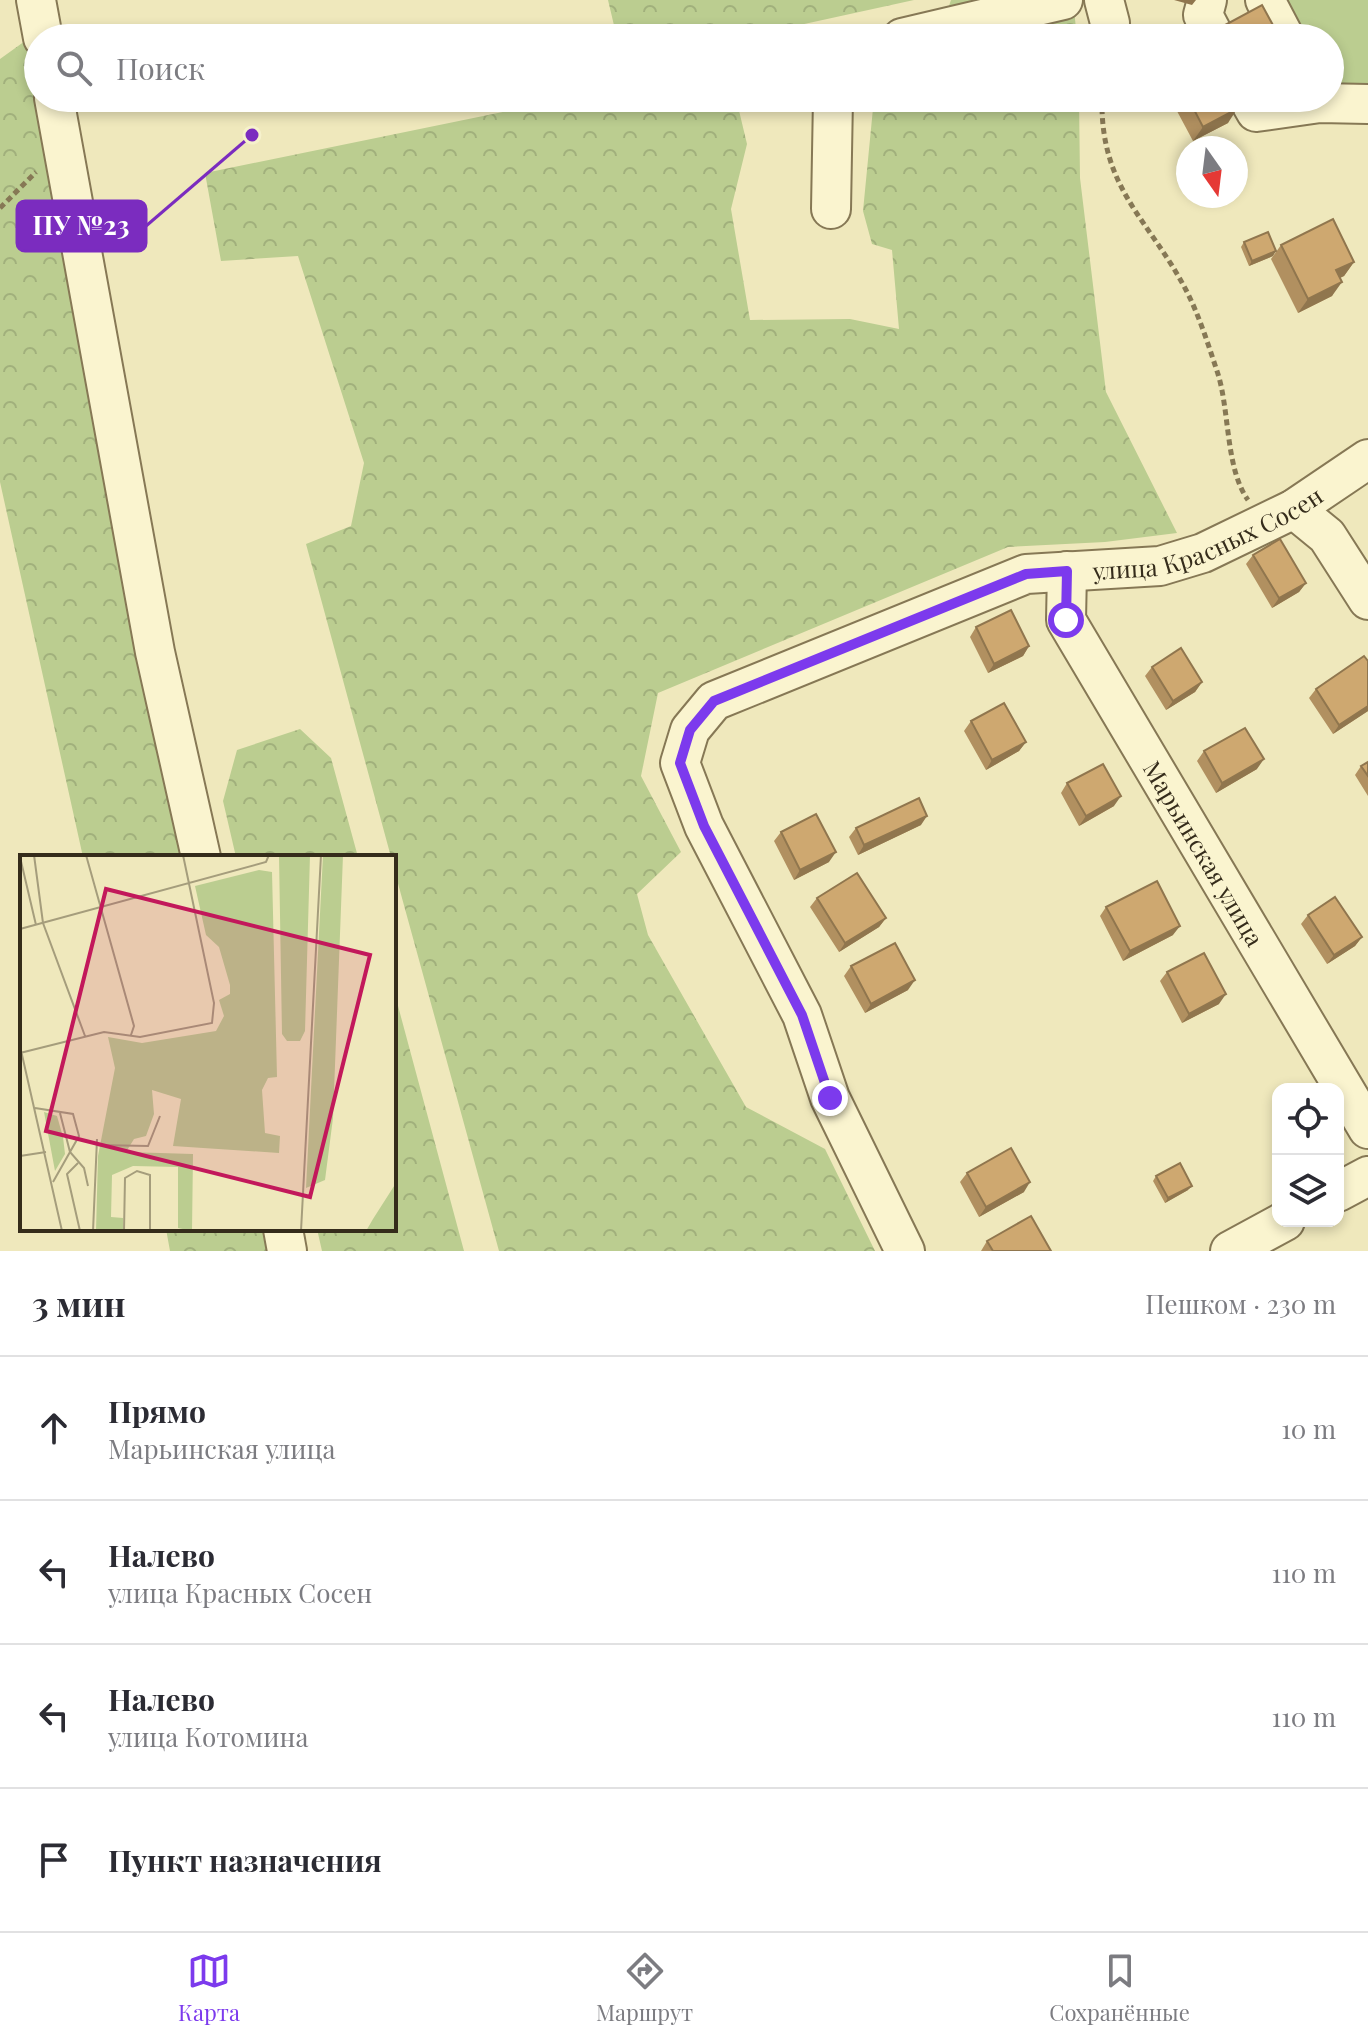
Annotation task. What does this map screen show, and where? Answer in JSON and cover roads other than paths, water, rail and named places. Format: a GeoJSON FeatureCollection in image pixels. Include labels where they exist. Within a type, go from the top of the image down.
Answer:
{"type":"FeatureCollection","features":[{"type":"Feature","properties":{"kind":"street"},"geometry":{"type":"LineString","coordinates":[[36,0],[40,24]]}},
{"type":"Feature","properties":{"kind":"street"},"geometry":{"type":"LineString","coordinates":[[961,24],[1063,0]]}},
{"type":"Feature","properties":{"kind":"street"},"geometry":{"type":"LineString","coordinates":[[1207,0],[1203,15],[1208,24]]}},
{"type":"Feature","properties":{"kind":"street"},"geometry":{"type":"LineString","coordinates":[[1265,0],[1278,24]]}},
{"type":"Feature","properties":{"kind":"street"},"geometry":{"type":"LineString","coordinates":[[1344,103],[1368,104]]}},
{"type":"Feature","properties":{"kind":"street"},"geometry":{"type":"LineString","coordinates":[[57,112],[155,652],[201,855]]}},
{"type":"Feature","properties":{"kind":"street"},"geometry":{"type":"LineString","coordinates":[[831,209],[833,112]]}},
{"type":"Feature","properties":{"kind":"street","name":"улица Красных Сосен"},"geometry":{"type":"LineString","coordinates":[[905,1251],[830,1098],[802,1015],[704,826],[680,763],[690,730],[714,701],[1026,574],[1160,566],[1203,553],[1294,509],[1368,459]]}},
{"type":"Feature","properties":{"kind":"street"},"geometry":{"type":"LineString","coordinates":[[1294,509],[1327,536],[1368,600]]}},
{"type":"Feature","properties":{"kind":"street","name":"Марьинская улица"},"geometry":{"type":"LineString","coordinates":[[1067,571],[1066,620],[1368,1129]]}},
{"type":"Feature","properties":{"kind":"street"},"geometry":{"type":"LineString","coordinates":[[1344,1189],[1368,1176]]}},
{"type":"Feature","properties":{"kind":"street"},"geometry":{"type":"LineString","coordinates":[[1230,1251],[1274,1227]]}},
{"type":"Feature","properties":{"kind":"street"},"geometry":{"type":"LineString","coordinates":[[283,1231],[287,1251]]}},
{"type":"Feature","properties":{"kind":"place","name":"ПУ №23"},"geometry":{"type":"Point","coordinates":[252,135]}}]}
